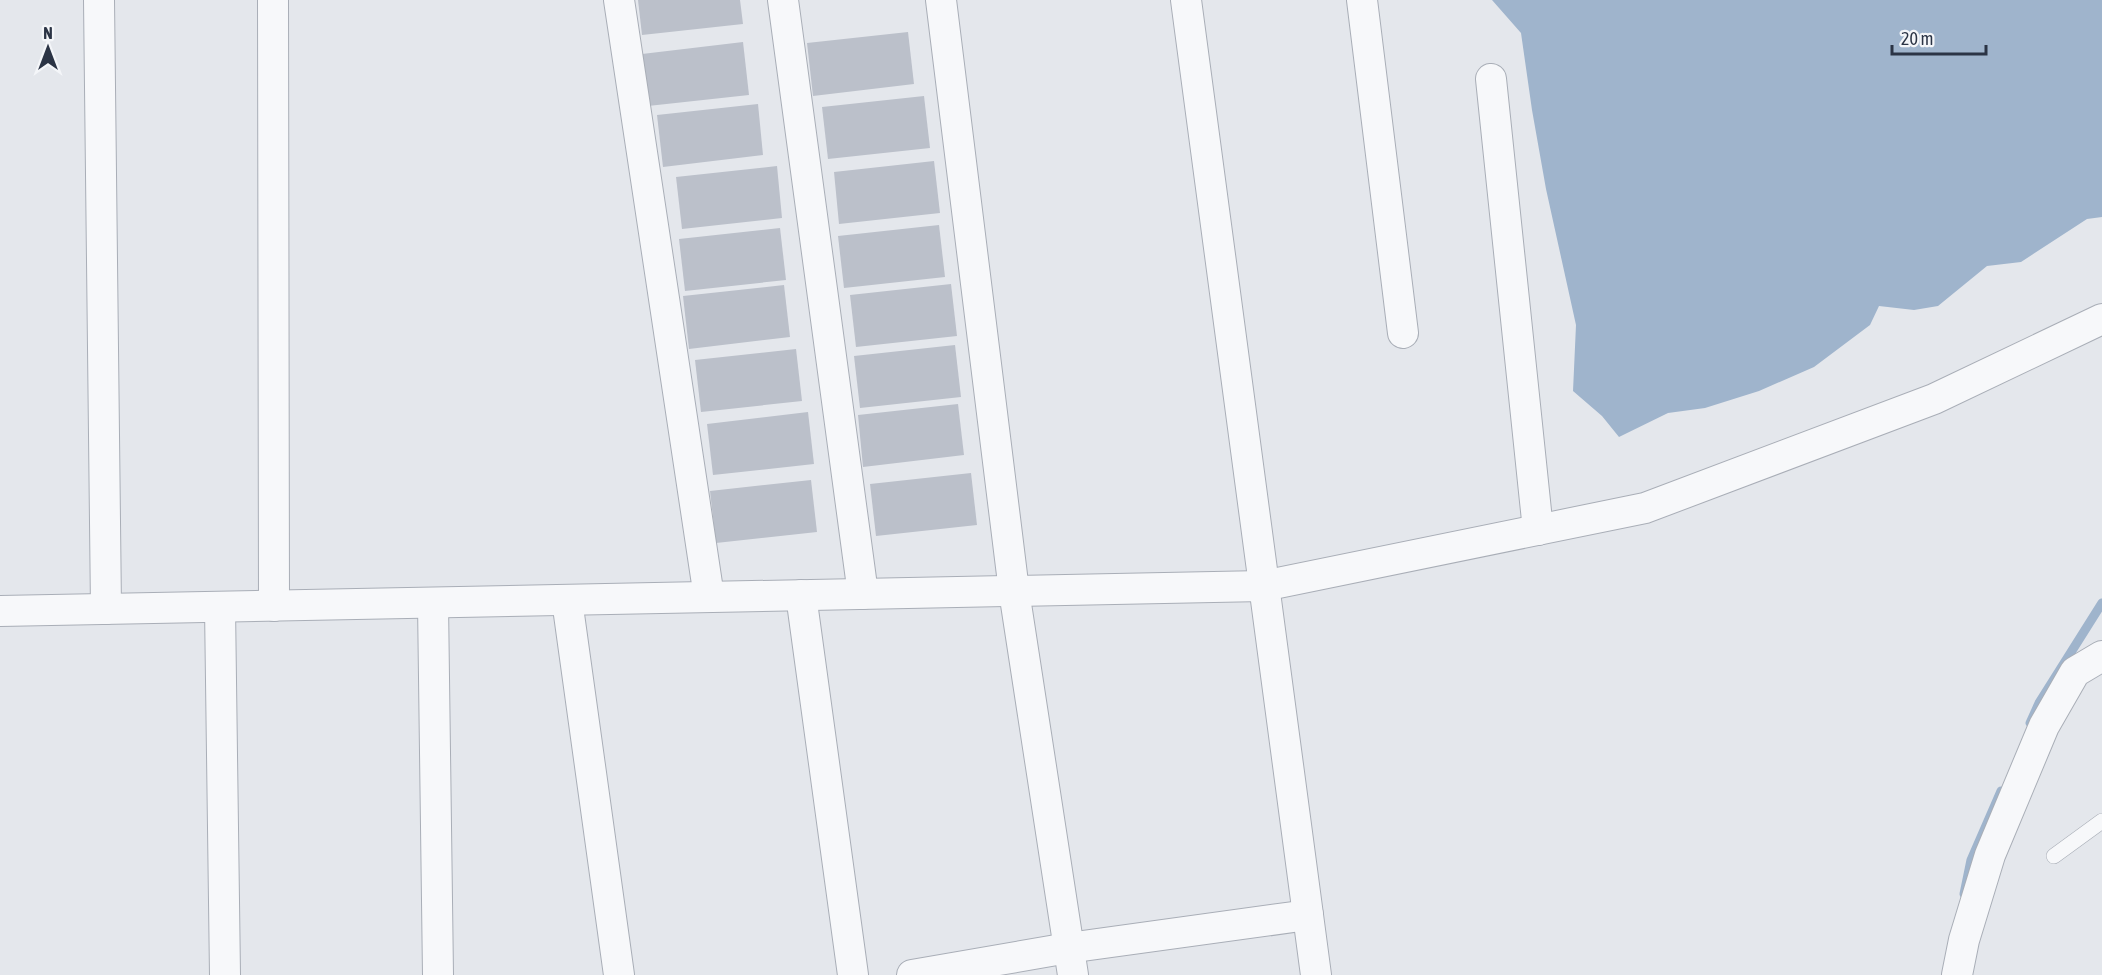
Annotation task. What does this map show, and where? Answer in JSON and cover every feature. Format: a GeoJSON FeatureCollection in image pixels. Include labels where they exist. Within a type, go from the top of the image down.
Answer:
{"type":"FeatureCollection","features":[{"type":"Feature","properties":{"kind":"street"},"geometry":{"type":"LineString","coordinates":[[99,0],[106,609]]}},
{"type":"Feature","properties":{"kind":"street"},"geometry":{"type":"LineString","coordinates":[[273,0],[274,606]]}},
{"type":"Feature","properties":{"kind":"street"},"geometry":{"type":"LineString","coordinates":[[619,0],[709,597]]}},
{"type":"Feature","properties":{"kind":"street"},"geometry":{"type":"LineString","coordinates":[[783,0],[863,594]]}},
{"type":"Feature","properties":{"kind":"street"},"geometry":{"type":"LineString","coordinates":[[941,0],[1014,591],[1070,962]]}},
{"type":"Feature","properties":{"kind":"street"},"geometry":{"type":"LineString","coordinates":[[1186,0],[1316,975]]}},
{"type":"Feature","properties":{"kind":"street"},"geometry":{"type":"LineString","coordinates":[[1362,0],[1403,333]]}},
{"type":"Feature","properties":{"kind":"street"},"geometry":{"type":"LineString","coordinates":[[1491,80],[1538,530]]}},
{"type":"Feature","properties":{"kind":"street"},"geometry":{"type":"LineString","coordinates":[[0,611],[1263,586],[1645,508],[1934,399],[2102,319]]}},
{"type":"Feature","properties":{"kind":"street"},"geometry":{"type":"LineString","coordinates":[[801,595],[853,975]]}},
{"type":"Feature","properties":{"kind":"street"},"geometry":{"type":"LineString","coordinates":[[567,600],[620,975]]}},
{"type":"Feature","properties":{"kind":"street"},"geometry":{"type":"LineString","coordinates":[[433,603],[438,975]]}},
{"type":"Feature","properties":{"kind":"street"},"geometry":{"type":"LineString","coordinates":[[220,607],[225,975]]}},
{"type":"Feature","properties":{"kind":"street"},"geometry":{"type":"LineString","coordinates":[[1957,975],[1964,940],[1990,855],[2044,726],[2075,672],[2102,656]]}},
{"type":"Feature","properties":{"kind":"street"},"geometry":{"type":"LineString","coordinates":[[912,975],[1070,962],[1308,915]]}},
{"type":"Feature","properties":{"kind":"lane"},"geometry":{"type":"LineString","coordinates":[[2054,855],[2102,821]]}},
{"type":"Feature","properties":{"kind":"water"},"geometry":{"type":"Polygon","coordinates":[[[1492,0],[2102,0],[2102,217],[2087,219],[2021,262],[1987,266],[1938,306],[1914,310],[1879,306],[1870,325],[1814,367],[1759,391],[1705,408],[1668,413],[1619,437],[1602,416],[1573,391],[1576,325],[1546,189],[1521,33],[1492,0]]]}},
{"type":"Feature","properties":{"kind":"building"},"geometry":{"type":"Polygon","coordinates":[[[638,0],[740,0],[743,24],[642,35],[638,0]]]}},
{"type":"Feature","properties":{"kind":"building"},"geometry":{"type":"Polygon","coordinates":[[[908,32],[914,84],[813,96],[807,43],[908,32]]]}},
{"type":"Feature","properties":{"kind":"building"},"geometry":{"type":"Polygon","coordinates":[[[743,42],[749,95],[648,106],[642,54],[743,42]]]}},
{"type":"Feature","properties":{"kind":"building"},"geometry":{"type":"Polygon","coordinates":[[[924,96],[930,148],[828,159],[822,107],[924,96]]]}},
{"type":"Feature","properties":{"kind":"building"},"geometry":{"type":"Polygon","coordinates":[[[758,104],[763,155],[663,167],[657,115],[758,104]]]}},
{"type":"Feature","properties":{"kind":"building"},"geometry":{"type":"Polygon","coordinates":[[[934,161],[940,213],[839,224],[834,172],[934,161]]]}},
{"type":"Feature","properties":{"kind":"building"},"geometry":{"type":"Polygon","coordinates":[[[777,166],[782,218],[682,229],[676,177],[777,166]]]}},
{"type":"Feature","properties":{"kind":"building"},"geometry":{"type":"Polygon","coordinates":[[[939,225],[945,277],[844,288],[838,236],[939,225]]]}},
{"type":"Feature","properties":{"kind":"building"},"geometry":{"type":"Polygon","coordinates":[[[780,228],[786,280],[685,291],[679,239],[780,228]]]}},
{"type":"Feature","properties":{"kind":"building"},"geometry":{"type":"Polygon","coordinates":[[[951,284],[957,336],[856,347],[850,295],[951,284]]]}},
{"type":"Feature","properties":{"kind":"building"},"geometry":{"type":"Polygon","coordinates":[[[784,285],[790,337],[689,349],[683,296],[784,285]]]}},
{"type":"Feature","properties":{"kind":"building"},"geometry":{"type":"Polygon","coordinates":[[[955,345],[961,397],[860,408],[854,356],[955,345]]]}},
{"type":"Feature","properties":{"kind":"building"},"geometry":{"type":"Polygon","coordinates":[[[796,349],[802,401],[701,412],[695,360],[796,349]]]}},
{"type":"Feature","properties":{"kind":"building"},"geometry":{"type":"Polygon","coordinates":[[[958,404],[964,455],[863,467],[858,415],[958,404]]]}},
{"type":"Feature","properties":{"kind":"building"},"geometry":{"type":"Polygon","coordinates":[[[808,412],[814,464],[713,475],[707,424],[808,412]]]}},
{"type":"Feature","properties":{"kind":"building"},"geometry":{"type":"Polygon","coordinates":[[[971,473],[977,525],[876,536],[870,484],[971,473]]]}},
{"type":"Feature","properties":{"kind":"building"},"geometry":{"type":"Polygon","coordinates":[[[811,480],[817,532],[716,543],[710,491],[811,480]]]}},
{"type":"Feature","properties":{"kind":"waterway"},"geometry":{"type":"LineString","coordinates":[[2030,723],[2039,703],[2102,603]]}},
{"type":"Feature","properties":{"kind":"waterway"},"geometry":{"type":"LineString","coordinates":[[1964,894],[1971,860],[2001,791]]}}]}
